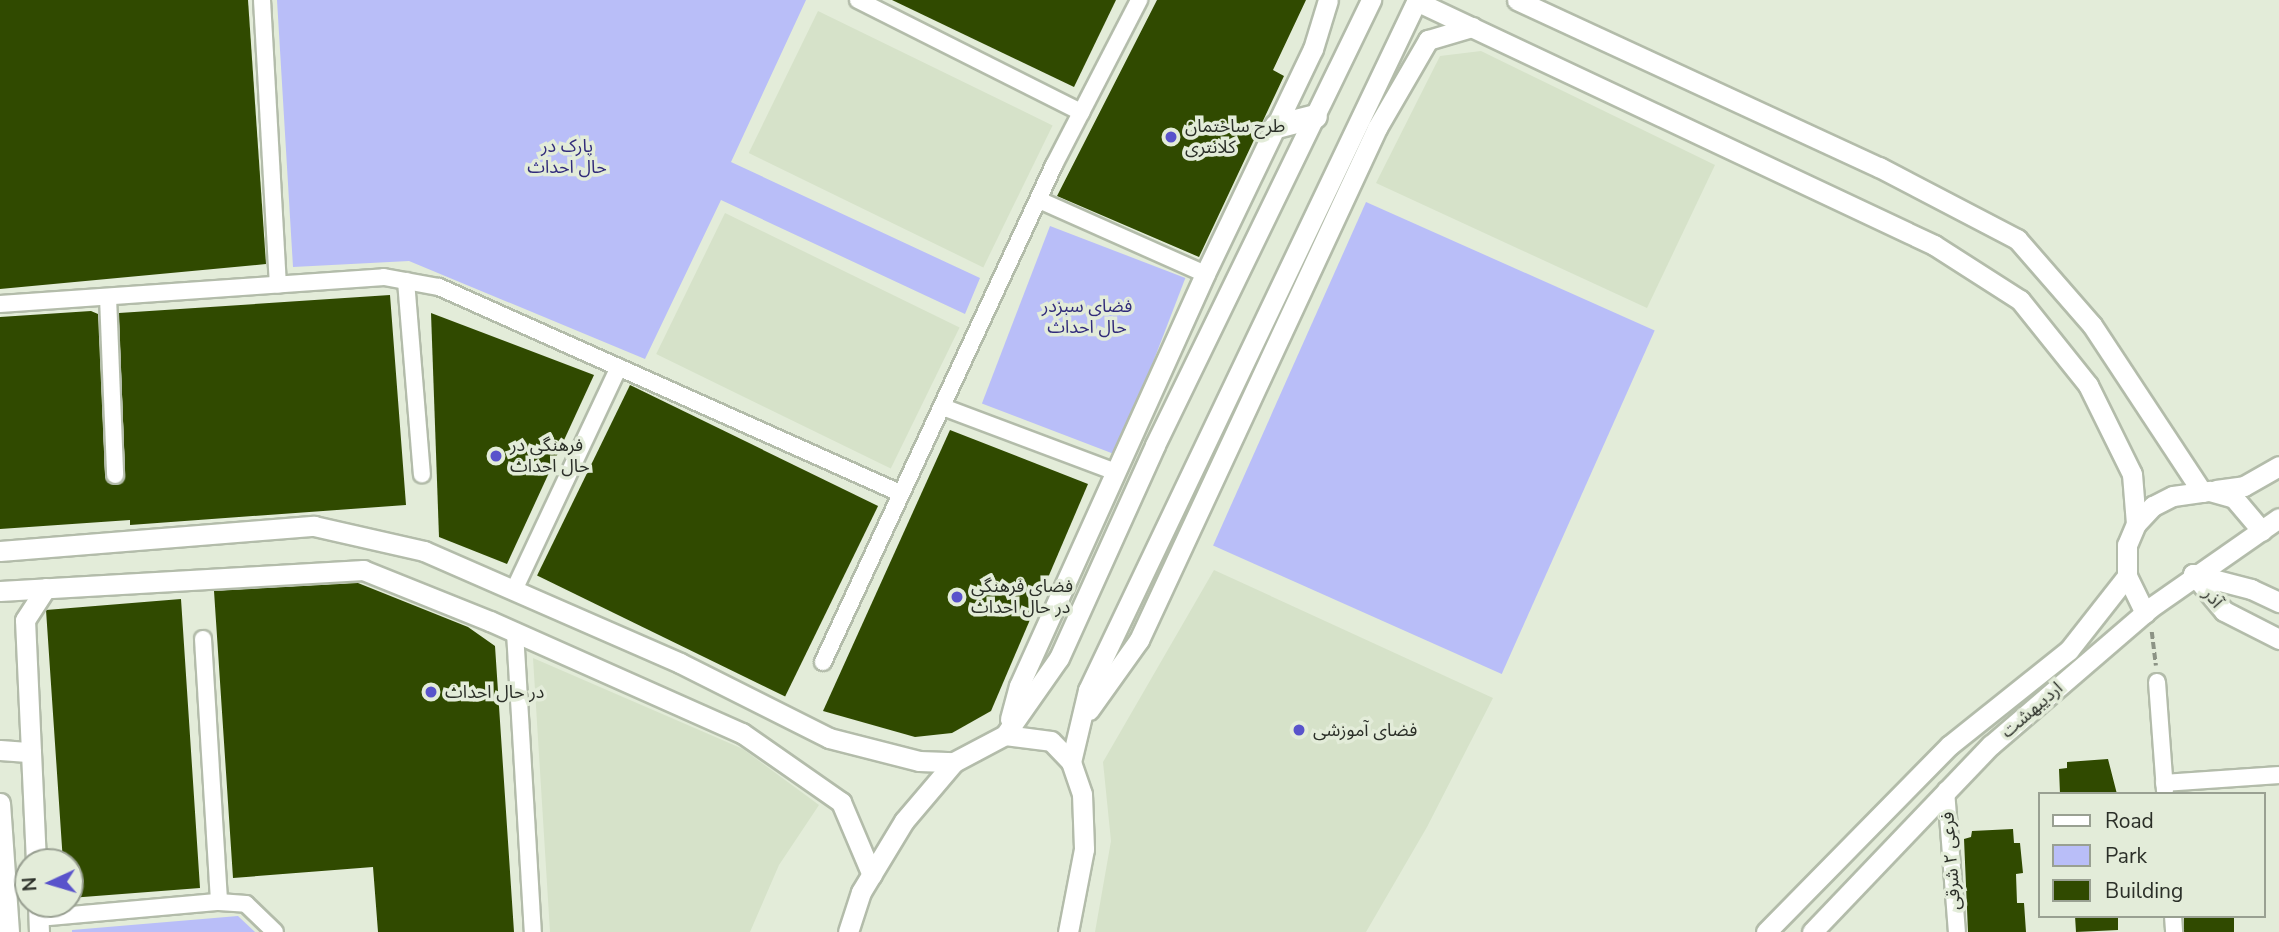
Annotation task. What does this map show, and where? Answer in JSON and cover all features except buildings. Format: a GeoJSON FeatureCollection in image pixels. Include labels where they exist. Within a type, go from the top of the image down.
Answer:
{"type":"FeatureCollection","features":[{"type":"Feature","properties":{"kind":"main road"},"geometry":{"type":"LineString","coordinates":[[1276,127],[1315,116]]}},
{"type":"Feature","properties":{"kind":"street"},"geometry":{"type":"LineString","coordinates":[[262,0],[278,285]]}},
{"type":"Feature","properties":{"kind":"street"},"geometry":{"type":"LineString","coordinates":[[859,0],[1081,112]]}},
{"type":"Feature","properties":{"kind":"street"},"geometry":{"type":"LineString","coordinates":[[823,662],[1081,112],[1139,0]]}},
{"type":"Feature","properties":{"kind":"street"},"geometry":{"type":"LineString","coordinates":[[1005,735],[1019,686],[1205,274],[1313,49],[1328,0]]}},
{"type":"Feature","properties":{"kind":"street"},"geometry":{"type":"LineString","coordinates":[[848,932],[872,875],[904,821],[954,762],[1005,735],[1059,658],[1155,445],[1371,0]]}},
{"type":"Feature","properties":{"kind":"street"},"geometry":{"type":"LineString","coordinates":[[1517,0],[1879,167],[2017,239],[2092,326],[2206,491],[2234,498],[2262,531]]}},
{"type":"Feature","properties":{"kind":"street"},"geometry":{"type":"LineString","coordinates":[[1071,762],[1088,691],[1417,1],[1934,245],[2020,300],[2088,385],[2132,474],[2136,524]]}},
{"type":"Feature","properties":{"kind":"street"},"geometry":{"type":"LineString","coordinates":[[1079,725],[1139,640],[1377,128],[1428,40],[1472,27]]}},
{"type":"Feature","properties":{"kind":"street"},"geometry":{"type":"LineString","coordinates":[[1039,200],[1205,274]]}},
{"type":"Feature","properties":{"kind":"street"},"geometry":{"type":"LineString","coordinates":[[0,304],[384,277],[439,286],[900,493]]}},
{"type":"Feature","properties":{"kind":"street"},"geometry":{"type":"LineString","coordinates":[[406,281],[422,474]]}},
{"type":"Feature","properties":{"kind":"street"},"geometry":{"type":"LineString","coordinates":[[108,297],[115,475]]}},
{"type":"Feature","properties":{"kind":"street"},"geometry":{"type":"LineString","coordinates":[[514,590],[619,367]]}},
{"type":"Feature","properties":{"kind":"street"},"geometry":{"type":"LineString","coordinates":[[943,407],[1116,472]]}},
{"type":"Feature","properties":{"kind":"street"},"geometry":{"type":"LineString","coordinates":[[2147,610],[2127,576],[2127,545],[2136,524],[2154,506],[2173,496],[2244,486],[2279,466]]}},
{"type":"Feature","properties":{"kind":"street","name":"اردیبهشت"},"geometry":{"type":"LineString","coordinates":[[1812,932],[1946,790],[2147,610],[2193,574],[2279,518]]}},
{"type":"Feature","properties":{"kind":"street"},"geometry":{"type":"LineString","coordinates":[[0,551],[314,526],[424,551],[680,663],[829,738],[919,761],[954,762]]}},
{"type":"Feature","properties":{"kind":"street"},"geometry":{"type":"LineString","coordinates":[[0,591],[363,570],[516,632],[741,733],[841,802],[872,875]]}},
{"type":"Feature","properties":{"kind":"street","name":"آذر"},"geometry":{"type":"LineString","coordinates":[[2193,574],[2251,589],[2279,603]]}},
{"type":"Feature","properties":{"kind":"street","name":"آذر"},"geometry":{"type":"LineString","coordinates":[[2193,574],[2224,611],[2279,639]]}},
{"type":"Feature","properties":{"kind":"street"},"geometry":{"type":"LineString","coordinates":[[1766,932],[1950,745],[2069,650],[2127,576]]}},
{"type":"Feature","properties":{"kind":"street"},"geometry":{"type":"LineString","coordinates":[[35,848],[25,620],[46,588]]}},
{"type":"Feature","properties":{"kind":"street"},"geometry":{"type":"LineString","coordinates":[[516,632],[533,932]]}},
{"type":"Feature","properties":{"kind":"street"},"geometry":{"type":"LineString","coordinates":[[203,639],[219,902]]}},
{"type":"Feature","properties":{"kind":"street"},"geometry":{"type":"LineString","coordinates":[[2157,682],[2165,788],[2279,775]]}},
{"type":"Feature","properties":{"kind":"street"},"geometry":{"type":"LineString","coordinates":[[1005,735],[1051,741],[1071,762],[1082,793],[1084,849],[1068,932]]}},
{"type":"Feature","properties":{"kind":"street"},"geometry":{"type":"LineString","coordinates":[[0,750],[31,752]]}},
{"type":"Feature","properties":{"kind":"street","name":"فرعی ۲ شرقی"},"geometry":{"type":"LineString","coordinates":[[1946,790],[1957,932]]}},
{"type":"Feature","properties":{"kind":"street"},"geometry":{"type":"LineString","coordinates":[[0,803],[6,923]]}},
{"type":"Feature","properties":{"kind":"street"},"geometry":{"type":"LineString","coordinates":[[84,914],[219,902],[246,904],[275,932]]}},
{"type":"Feature","properties":{"kind":"path"},"geometry":{"type":"LineString","coordinates":[[2147,610],[2157,682]]}},
{"type":"Feature","properties":{"kind":"shaded area"},"geometry":{"type":"Polygon","coordinates":[[[818,11],[1053,125],[983,267],[749,153],[818,11]]]}},
{"type":"Feature","properties":{"kind":"shaded area"},"geometry":{"type":"Polygon","coordinates":[[[1481,51],[1715,165],[1647,308],[1376,183],[1440,56],[1481,51]]]}},
{"type":"Feature","properties":{"kind":"shaded area"},"geometry":{"type":"Polygon","coordinates":[[[725,213],[960,327],[891,469],[656,354],[725,213]]]}},
{"type":"Feature","properties":{"kind":"shaded area","name":"فضای آموزشی"},"geometry":{"type":"Polygon","coordinates":[[[1214,570],[1493,698],[1427,827],[1366,932],[1095,932],[1111,841],[1103,762],[1214,570]]]}},
{"type":"Feature","properties":{"kind":"shaded area"},"geometry":{"type":"Polygon","coordinates":[[[533,658],[743,749],[819,805],[779,865],[750,932],[550,932],[533,658]]]}},
{"type":"Feature","properties":{"kind":"green space","name":"پارک در حال احداث"},"geometry":{"type":"Polygon","coordinates":[[[277,0],[806,0],[731,162],[980,278],[965,314],[721,200],[645,359],[409,261],[293,267],[277,0]]]}},
{"type":"Feature","properties":{"kind":"green space"},"geometry":{"type":"Polygon","coordinates":[[[1366,202],[1655,331],[1502,674],[1213,545],[1366,202]]]}},
{"type":"Feature","properties":{"kind":"green space","name":"فضای سبزدر حال احداث"},"geometry":{"type":"Polygon","coordinates":[[[1050,226],[1185,278],[1117,455],[982,403],[1050,226]]]}},
{"type":"Feature","properties":{"kind":"green space"},"geometry":{"type":"Polygon","coordinates":[[[238,916],[255,932],[72,932],[72,930],[238,916]]]}},
{"type":"Feature","properties":{"kind":"place","name":"طرح ساختمان کلانتری"},"geometry":{"type":"Point","coordinates":[1171,137]}},
{"type":"Feature","properties":{"kind":"place","name":"فرهنگی در حال احداث"},"geometry":{"type":"Point","coordinates":[496,456]}},
{"type":"Feature","properties":{"kind":"place","name":"فضای فرهنگی در حال احداث"},"geometry":{"type":"Point","coordinates":[957,597]}},
{"type":"Feature","properties":{"kind":"place","name":"در حال احداث"},"geometry":{"type":"Point","coordinates":[431,692]}},
{"type":"Feature","properties":{"kind":"place","name":"فضای آموزشی"},"geometry":{"type":"Point","coordinates":[1299,730]}}]}
